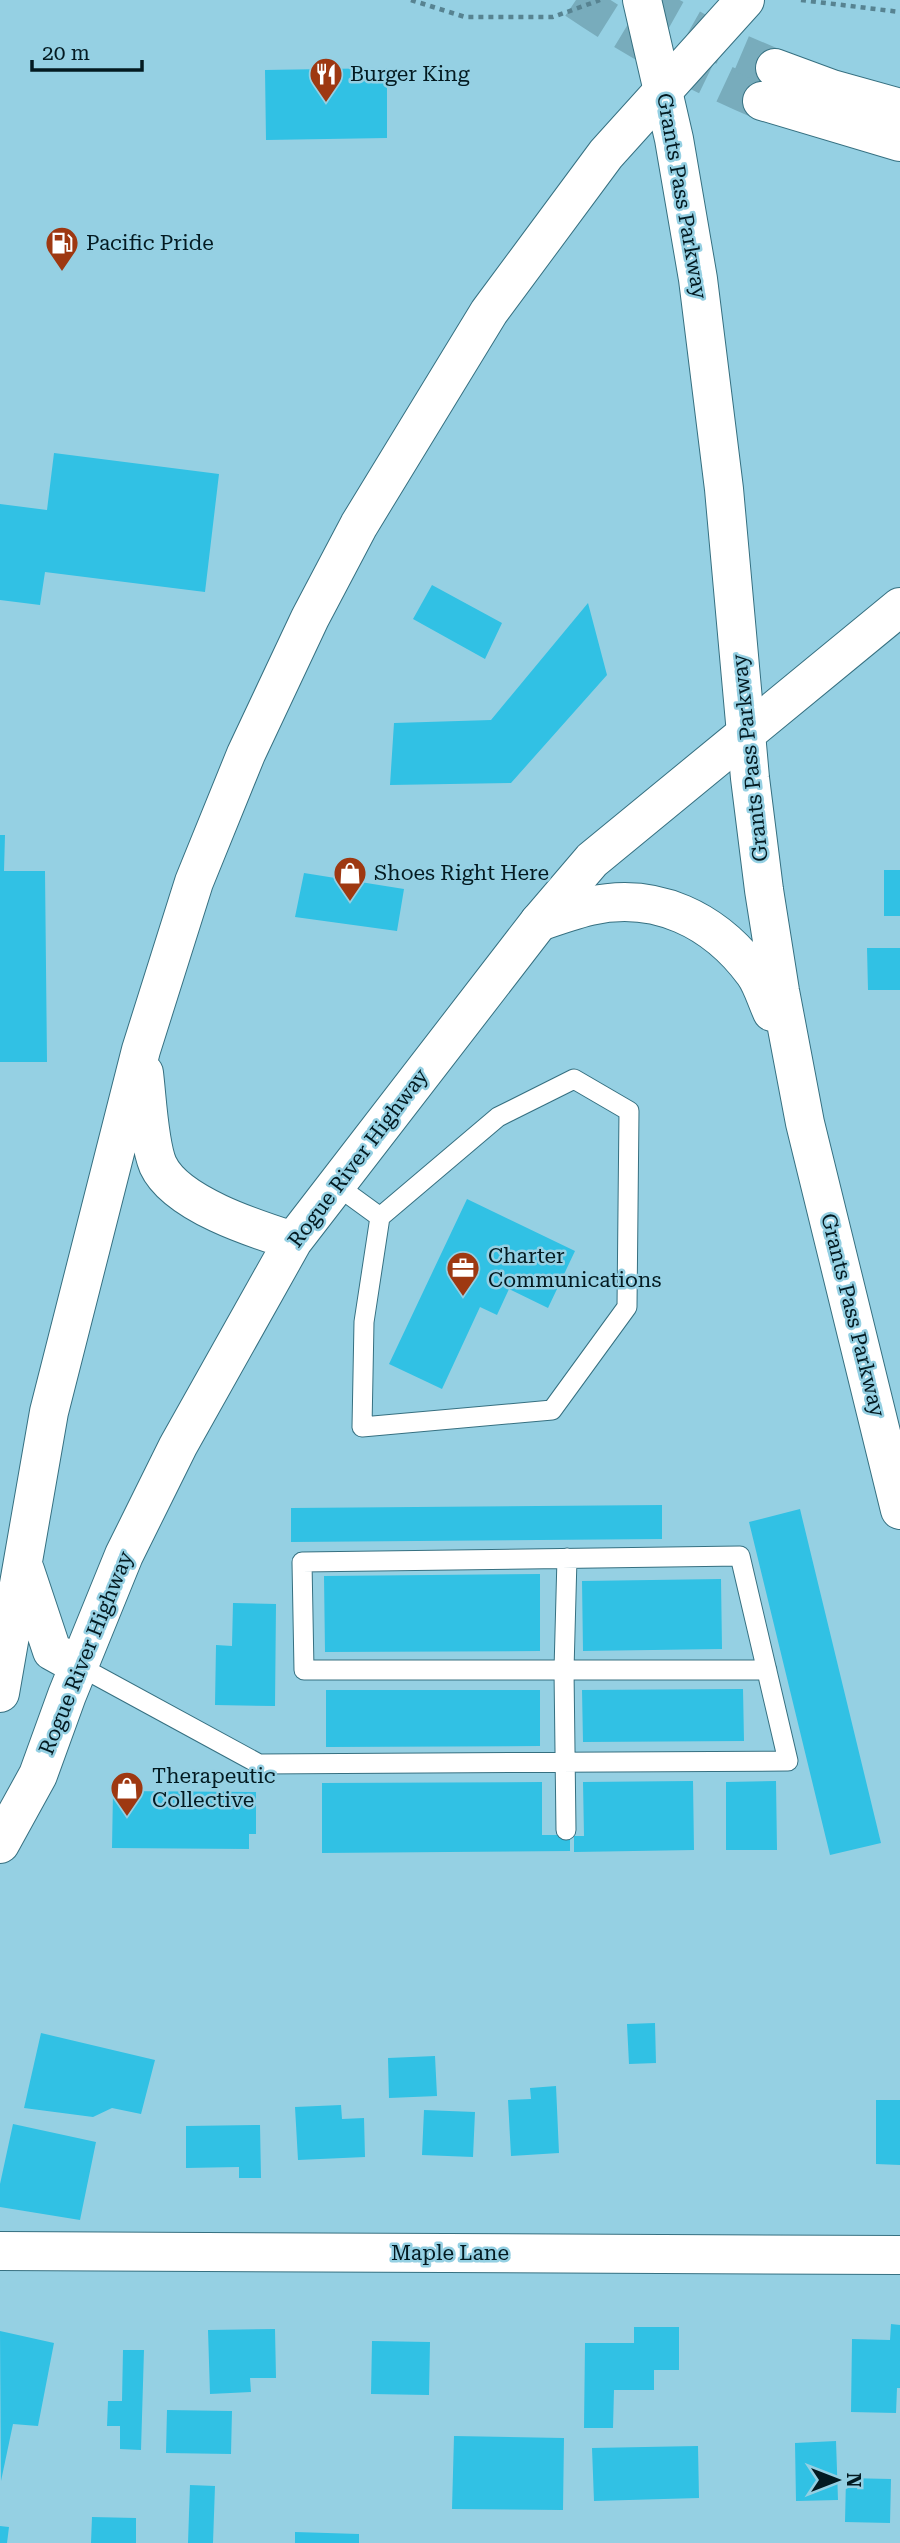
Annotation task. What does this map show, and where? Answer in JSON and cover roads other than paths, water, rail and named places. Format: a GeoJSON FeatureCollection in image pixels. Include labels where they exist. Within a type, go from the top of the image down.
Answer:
{"type":"FeatureCollection","features":[{"type":"Feature","properties":{"kind":"main road","name":"Grants Pass Parkway"},"geometry":{"type":"LineString","coordinates":[[642,0],[687,209],[712,381],[746,734],[764,890],[780,991],[805,1123],[900,1510]]}},
{"type":"Feature","properties":{"kind":"main road"},"geometry":{"type":"LineString","coordinates":[[0,1693],[50,1412],[141,1050],[194,882],[246,754],[310,618],[359,525],[489,312],[606,154],[745,0]]}},
{"type":"Feature","properties":{"kind":"main road"},"geometry":{"type":"LineString","coordinates":[[900,108],[832,89],[769,85],[900,142]]}},
{"type":"Feature","properties":{"kind":"main road","name":"Rogue River Highway"},"geometry":{"type":"LineString","coordinates":[[0,1844],[38,1775],[124,1555],[178,1446],[293,1241],[539,922],[593,860],[900,607]]}},
{"type":"Feature","properties":{"kind":"main road"},"geometry":{"type":"LineString","coordinates":[[539,922],[591,906],[620,903],[652,904],[684,913],[728,944],[756,975],[797,1070]]}},
{"type":"Feature","properties":{"kind":"main road"},"geometry":{"type":"LineString","coordinates":[[141,1050],[150,1128],[158,1165],[181,1192],[241,1224],[293,1241]]}},
{"type":"Feature","properties":{"kind":"main road"},"geometry":{"type":"LineString","coordinates":[[23,1562],[52,1651],[79,1667]]}},
{"type":"Feature","properties":{"kind":"main road","name":"Maple Lane"},"geometry":{"type":"LineString","coordinates":[[0,2251],[900,2255]]}},
{"type":"Feature","properties":{"kind":"lane"},"geometry":{"type":"LineString","coordinates":[[574,1079],[629,1111],[627,1307],[551,1410],[362,1427],[364,1322],[380,1217],[498,1117],[574,1079]]}},
{"type":"Feature","properties":{"kind":"lane"},"geometry":{"type":"LineString","coordinates":[[336,1185],[380,1217]]}},
{"type":"Feature","properties":{"kind":"lane"},"geometry":{"type":"LineString","coordinates":[[79,1667],[259,1764],[788,1761],[767,1670],[740,1556],[302,1562],[304,1670],[767,1670]]}},
{"type":"Feature","properties":{"kind":"lane"},"geometry":{"type":"LineString","coordinates":[[566,1830],[564,1670],[567,1558]]}},
{"type":"Feature","properties":{"kind":"tunnel"},"geometry":{"type":"LineString","coordinates":[[576,0],[666,55],[762,101]]}},
{"type":"Feature","properties":{"kind":"tunnel"},"geometry":{"type":"LineString","coordinates":[[641,0],[721,45],[775,68]]}},
{"type":"Feature","properties":{"kind":"place","name":"Burger King"},"geometry":{"type":"Point","coordinates":[326,104]}},
{"type":"Feature","properties":{"kind":"place","name":"Pacific Pride"},"geometry":{"type":"Point","coordinates":[62,273]}},
{"type":"Feature","properties":{"kind":"place","name":"Shoes Right Here"},"geometry":{"type":"Point","coordinates":[350,903]}},
{"type":"Feature","properties":{"kind":"place","name":"Charter Communications"},"geometry":{"type":"Point","coordinates":[463,1298]}},
{"type":"Feature","properties":{"kind":"place","name":"Therapeutic Collective"},"geometry":{"type":"Point","coordinates":[127,1818]}}]}
